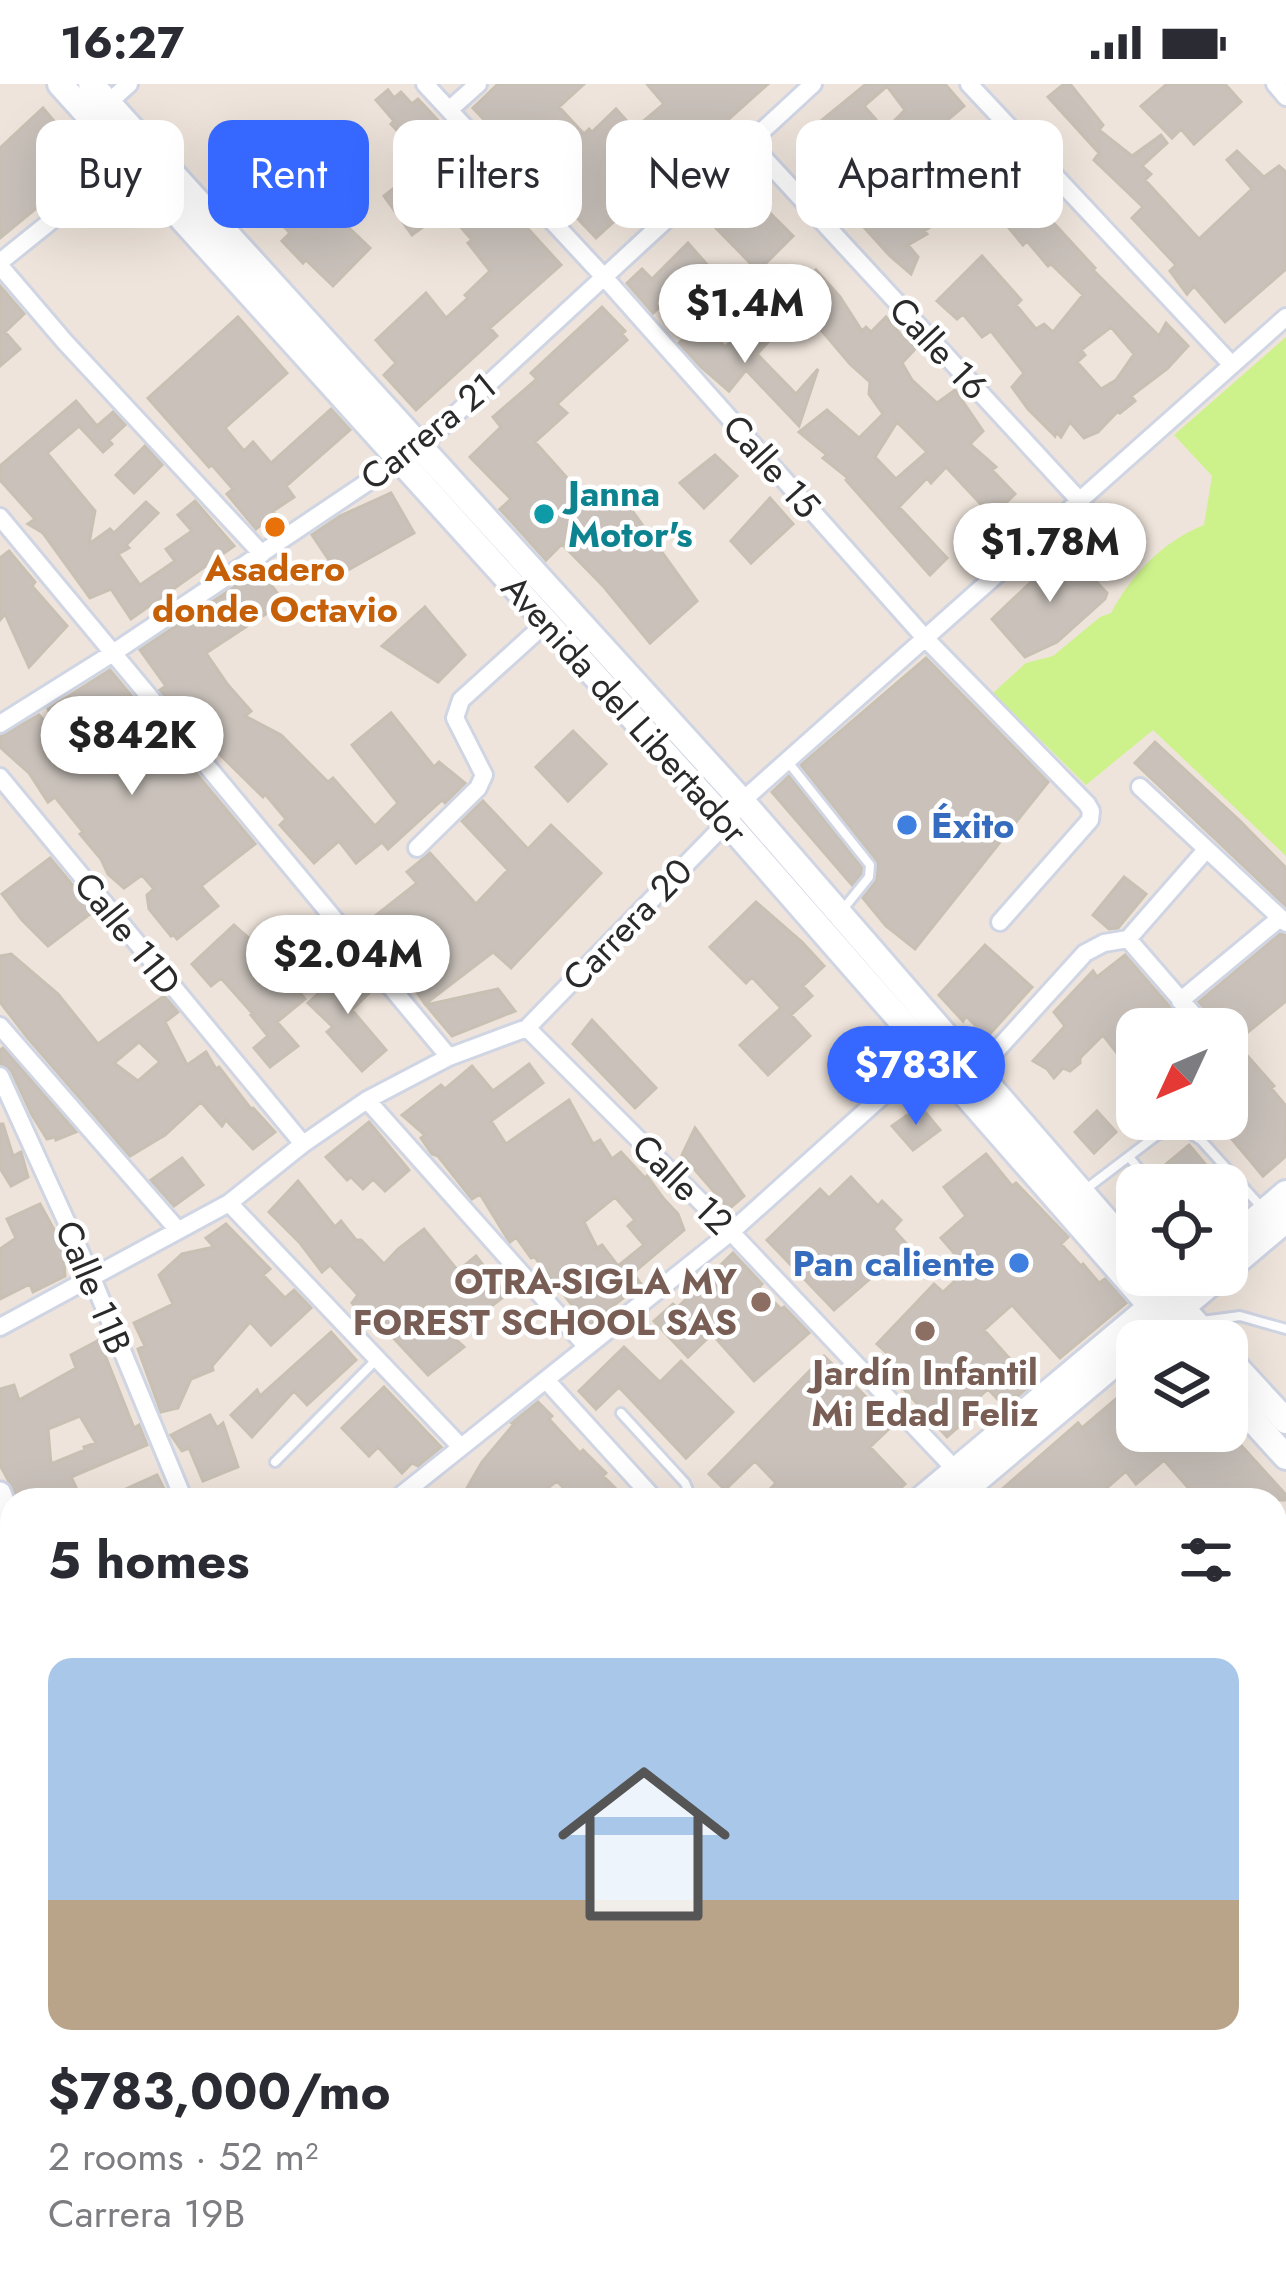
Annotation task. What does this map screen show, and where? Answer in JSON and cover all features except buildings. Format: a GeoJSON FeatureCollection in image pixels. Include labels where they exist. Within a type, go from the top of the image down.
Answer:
{"type":"FeatureCollection","features":[{"type":"Feature","properties":{"kind":"main road","name":"Avenida del Libertador"},"geometry":{"type":"LineString","coordinates":[[60,84],[93,120]]}},
{"type":"Feature","properties":{"kind":"main road","name":"Avenida del Libertador"},"geometry":{"type":"LineString","coordinates":[[99,93],[410,454],[547,622],[839,914],[1116,1232]]}},
{"type":"Feature","properties":{"kind":"main road","name":"Avenida del Libertador"},"geometry":{"type":"LineString","coordinates":[[184,218],[410,454],[735,811],[930,1053],[1171,1310]]}},
{"type":"Feature","properties":{"kind":"main road"},"geometry":{"type":"LineString","coordinates":[[1248,1246],[1275,1216],[1286,1193]]}},
{"type":"Feature","properties":{"kind":"main road"},"geometry":{"type":"LineString","coordinates":[[1248,1231],[1275,1216]]}},
{"type":"Feature","properties":{"kind":"main road"},"geometry":{"type":"LineString","coordinates":[[966,1488],[1171,1310]]}},
{"type":"Feature","properties":{"kind":"main road"},"geometry":{"type":"LineString","coordinates":[[966,1488],[1116,1363]]}},
{"type":"Feature","properties":{"kind":"main road"},"geometry":{"type":"LineString","coordinates":[[1248,1380],[1286,1421]]}},
{"type":"Feature","properties":{"kind":"main road"},"geometry":{"type":"LineString","coordinates":[[1248,1415],[1286,1457]]}},
{"type":"Feature","properties":{"kind":"street"},"geometry":{"type":"LineString","coordinates":[[99,93],[129,84]]}},
{"type":"Feature","properties":{"kind":"street","name":"Calle 15"},"geometry":{"type":"LineString","coordinates":[[425,84],[924,637],[1091,811],[1090,820],[1000,922]]}},
{"type":"Feature","properties":{"kind":"street"},"geometry":{"type":"LineString","coordinates":[[448,110],[478,84]]}},
{"type":"Feature","properties":{"kind":"street","name":"Carrera 21"},"geometry":{"type":"LineString","coordinates":[[772,121],[813,84]]}},
{"type":"Feature","properties":{"kind":"street"},"geometry":{"type":"LineString","coordinates":[[969,84],[1231,364]]}},
{"type":"Feature","properties":{"kind":"street"},"geometry":{"type":"LineString","coordinates":[[1275,84],[1286,97]]}},
{"type":"Feature","properties":{"kind":"street","name":"Calle 16"},"geometry":{"type":"LineString","coordinates":[[772,167],[1080,501]]}},
{"type":"Feature","properties":{"kind":"street"},"geometry":{"type":"LineString","coordinates":[[44,228],[0,264],[65,342],[262,554]]}},
{"type":"Feature","properties":{"kind":"street","name":"Carrera 21"},"geometry":{"type":"LineString","coordinates":[[0,724],[410,454],[657,228]]}},
{"type":"Feature","properties":{"kind":"street","name":"Carrera 20"},"geometry":{"type":"LineString","coordinates":[[0,1327],[229,1203],[367,1100],[449,1057],[527,1028],[786,761],[1286,317]]}},
{"type":"Feature","properties":{"kind":"street"},"geometry":{"type":"LineString","coordinates":[[0,517],[449,1057]]}},
{"type":"Feature","properties":{"kind":"street"},"geometry":{"type":"LineString","coordinates":[[417,848],[478,788],[484,775],[455,718],[461,700],[547,622]]}},
{"type":"Feature","properties":{"kind":"street","name":"Calle 11D"},"geometry":{"type":"LineString","coordinates":[[0,777],[303,1144]]}},
{"type":"Feature","properties":{"kind":"street"},"geometry":{"type":"LineString","coordinates":[[1140,787],[1283,920],[1180,1001]]}},
{"type":"Feature","properties":{"kind":"street"},"geometry":{"type":"LineString","coordinates":[[977,1072],[1085,953],[1104,943],[1128,939],[1205,850]]}},
{"type":"Feature","properties":{"kind":"street"},"geometry":{"type":"LineString","coordinates":[[1128,939],[1186,1008]]}},
{"type":"Feature","properties":{"kind":"street"},"geometry":{"type":"LineString","coordinates":[[0,1026],[177,1229]]}},
{"type":"Feature","properties":{"kind":"street","name":"Calle 12"},"geometry":{"type":"LineString","coordinates":[[527,1028],[731,1232],[966,1488]]}},
{"type":"Feature","properties":{"kind":"street"},"geometry":{"type":"LineString","coordinates":[[409,1488],[731,1232],[930,1053]]}},
{"type":"Feature","properties":{"kind":"street","name":"Calle 11B"},"geometry":{"type":"LineString","coordinates":[[0,1076],[92,1278],[179,1488]]}},
{"type":"Feature","properties":{"kind":"street"},"geometry":{"type":"LineString","coordinates":[[367,1100],[587,1348]]}},
{"type":"Feature","properties":{"kind":"street"},"geometry":{"type":"LineString","coordinates":[[229,1203],[460,1446]]}},
{"type":"Feature","properties":{"kind":"street"},"geometry":{"type":"LineString","coordinates":[[546,1380],[641,1488]]}},
{"type":"Feature","properties":{"kind":"lane"},"geometry":{"type":"LineString","coordinates":[[786,761],[870,865],[869,877],[839,914]]}},
{"type":"Feature","properties":{"kind":"lane"},"geometry":{"type":"LineString","coordinates":[[1082,1192],[1157,1135],[1180,1127],[1201,1140],[1275,1216]]}},
{"type":"Feature","properties":{"kind":"lane"},"geometry":{"type":"LineString","coordinates":[[1129,1157],[1135,1164]]}},
{"type":"Feature","properties":{"kind":"lane"},"geometry":{"type":"LineString","coordinates":[[1171,1310],[1240,1316],[1286,1329]]}},
{"type":"Feature","properties":{"kind":"lane"},"geometry":{"type":"LineString","coordinates":[[275,1462],[377,1359]]}},
{"type":"Feature","properties":{"kind":"lane"},"geometry":{"type":"LineString","coordinates":[[621,1413],[687,1488]]}},
{"type":"Feature","properties":{"kind":"green space"},"geometry":{"type":"Polygon","coordinates":[[[1286,337],[1286,856],[1153,730],[1086,785],[993,693],[1026,663],[1053,656],[1111,613],[1150,561],[1175,540],[1204,525],[1212,476],[1174,435],[1286,337]]]}},
{"type":"Feature","properties":{"kind":"place","name":"Janna Motor's"},"geometry":{"type":"Point","coordinates":[544,514]}},
{"type":"Feature","properties":{"kind":"place","name":"Asadero donde Octavio"},"geometry":{"type":"Point","coordinates":[275,527]}},
{"type":"Feature","properties":{"kind":"place","name":"Éxito"},"geometry":{"type":"Point","coordinates":[907,825]}},
{"type":"Feature","properties":{"kind":"place","name":"Pan caliente"},"geometry":{"type":"Point","coordinates":[1019,1263]}},
{"type":"Feature","properties":{"kind":"place","name":"OTRA-SIGLA MY FOREST SCHOOL SAS"},"geometry":{"type":"Point","coordinates":[761,1302]}},
{"type":"Feature","properties":{"kind":"place","name":"Jardín Infantil Mi Edad Feliz"},"geometry":{"type":"Point","coordinates":[925,1331]}}]}
